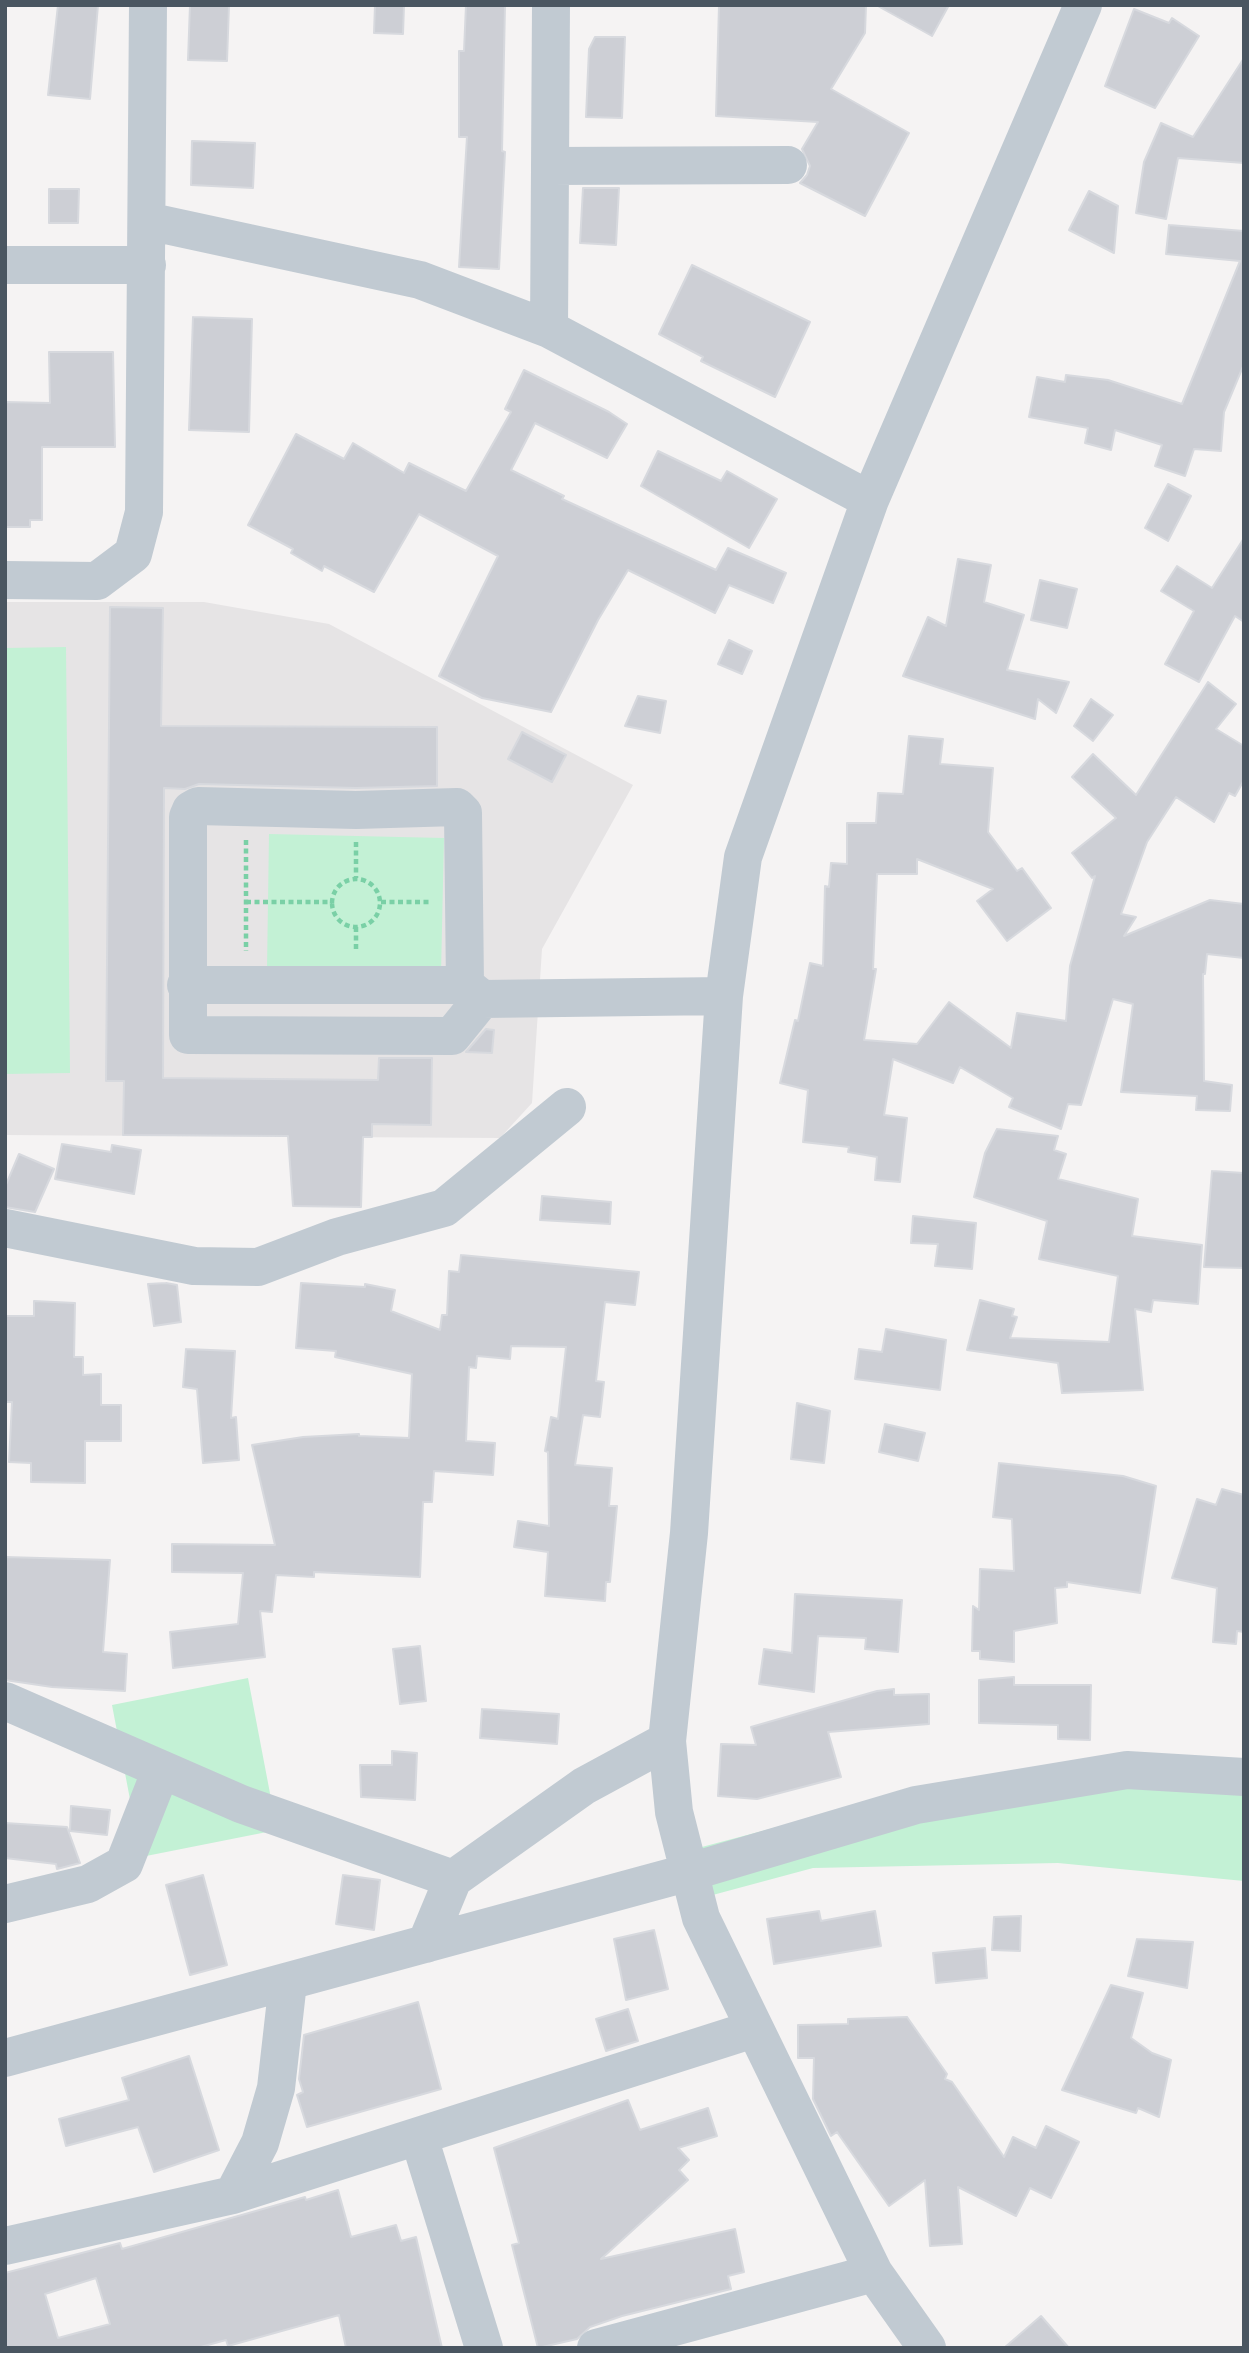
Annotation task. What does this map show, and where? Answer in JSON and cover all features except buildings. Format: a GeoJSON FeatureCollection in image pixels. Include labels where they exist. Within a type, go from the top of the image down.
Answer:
{"type":"FeatureCollection","features":[{"type":"Feature","properties":{"kind":"street"},"geometry":{"type":"LineString","coordinates":[[5,580],[97,581],[133,554],[144,512],[148,5]]}},
{"type":"Feature","properties":{"kind":"street"},"geometry":{"type":"LineString","coordinates":[[549,329],[551,5]]}},
{"type":"Feature","properties":{"kind":"street"},"geometry":{"type":"LineString","coordinates":[[927,2348],[874,2273],[701,1918],[674,1812],[667,1741],[689,1533],[723,996],[743,857],[870,500],[1083,5]]}},
{"type":"Feature","properties":{"kind":"street"},"geometry":{"type":"LineString","coordinates":[[550,166],[788,165]]}},
{"type":"Feature","properties":{"kind":"street"},"geometry":{"type":"LineString","coordinates":[[147,221],[420,280],[549,329],[870,500]]}},
{"type":"Feature","properties":{"kind":"street"},"geometry":{"type":"LineString","coordinates":[[5,265],[147,265]]}},
{"type":"Feature","properties":{"kind":"street"},"geometry":{"type":"LineString","coordinates":[[198,806],[457,807],[463,813],[466,902],[474,992],[452,1036],[191,1036],[186,1032],[188,817],[198,806]]}},
{"type":"Feature","properties":{"kind":"street"},"geometry":{"type":"LineString","coordinates":[[186,985],[723,996]]}},
{"type":"Feature","properties":{"kind":"street"},"geometry":{"type":"LineString","coordinates":[[5,1228],[194,1266],[258,1267],[337,1237],[444,1208],[567,1107]]}},
{"type":"Feature","properties":{"kind":"street"},"geometry":{"type":"LineString","coordinates":[[5,1701],[276,1817],[453,1879]]}},
{"type":"Feature","properties":{"kind":"street"},"geometry":{"type":"LineString","coordinates":[[426,1944],[453,1879],[584,1786],[667,1741]]}},
{"type":"Feature","properties":{"kind":"street"},"geometry":{"type":"LineString","coordinates":[[5,1904],[88,1884],[124,1864],[161,1770]]}},
{"type":"Feature","properties":{"kind":"street"},"geometry":{"type":"LineString","coordinates":[[5,2058],[690,1872],[929,1803],[1127,1770],[1244,1777]]}},
{"type":"Feature","properties":{"kind":"street"},"geometry":{"type":"LineString","coordinates":[[233,2195],[260,2143],[276,2088],[288,1982]]}},
{"type":"Feature","properties":{"kind":"street"},"geometry":{"type":"LineString","coordinates":[[5,2246],[233,2195],[754,2029]]}},
{"type":"Feature","properties":{"kind":"street"},"geometry":{"type":"LineString","coordinates":[[419,2137],[484,2348]]}},
{"type":"Feature","properties":{"kind":"street"},"geometry":{"type":"LineString","coordinates":[[596,2348],[874,2273]]}},
{"type":"Feature","properties":{"kind":"path"},"geometry":{"type":"LineString","coordinates":[[246,808],[246,985]]}},
{"type":"Feature","properties":{"kind":"path"},"geometry":{"type":"LineString","coordinates":[[356,878],[368,881],[377,890],[380,902],[374,920],[356,927],[339,920],[332,902],[335,890],[344,881],[356,878]]}},
{"type":"Feature","properties":{"kind":"path"},"geometry":{"type":"LineString","coordinates":[[246,902],[332,902]]}},
{"type":"Feature","properties":{"kind":"path"},"geometry":{"type":"LineString","coordinates":[[380,902],[466,902]]}},
{"type":"Feature","properties":{"kind":"shaded area"},"geometry":{"type":"Polygon","coordinates":[[[5,602],[204,602],[329,624],[633,785],[542,949],[532,1103],[500,1138],[5,1135],[5,602]]]}},
{"type":"Feature","properties":{"kind":"green space"},"geometry":{"type":"Polygon","coordinates":[[[66,647],[70,1073],[5,1074],[5,648],[66,647]]]}},
{"type":"Feature","properties":{"kind":"green space"},"geometry":{"type":"Polygon","coordinates":[[[269,834],[444,838],[441,973],[267,969],[269,834]]]}},
{"type":"Feature","properties":{"kind":"green space"},"geometry":{"type":"Polygon","coordinates":[[[248,1678],[277,1830],[141,1857],[112,1705],[248,1678]]]}},
{"type":"Feature","properties":{"kind":"green space"},"geometry":{"type":"Polygon","coordinates":[[[1244,1761],[1244,1881],[1058,1863],[813,1868],[709,1896],[683,1852],[913,1791],[1244,1761]]]}}]}
